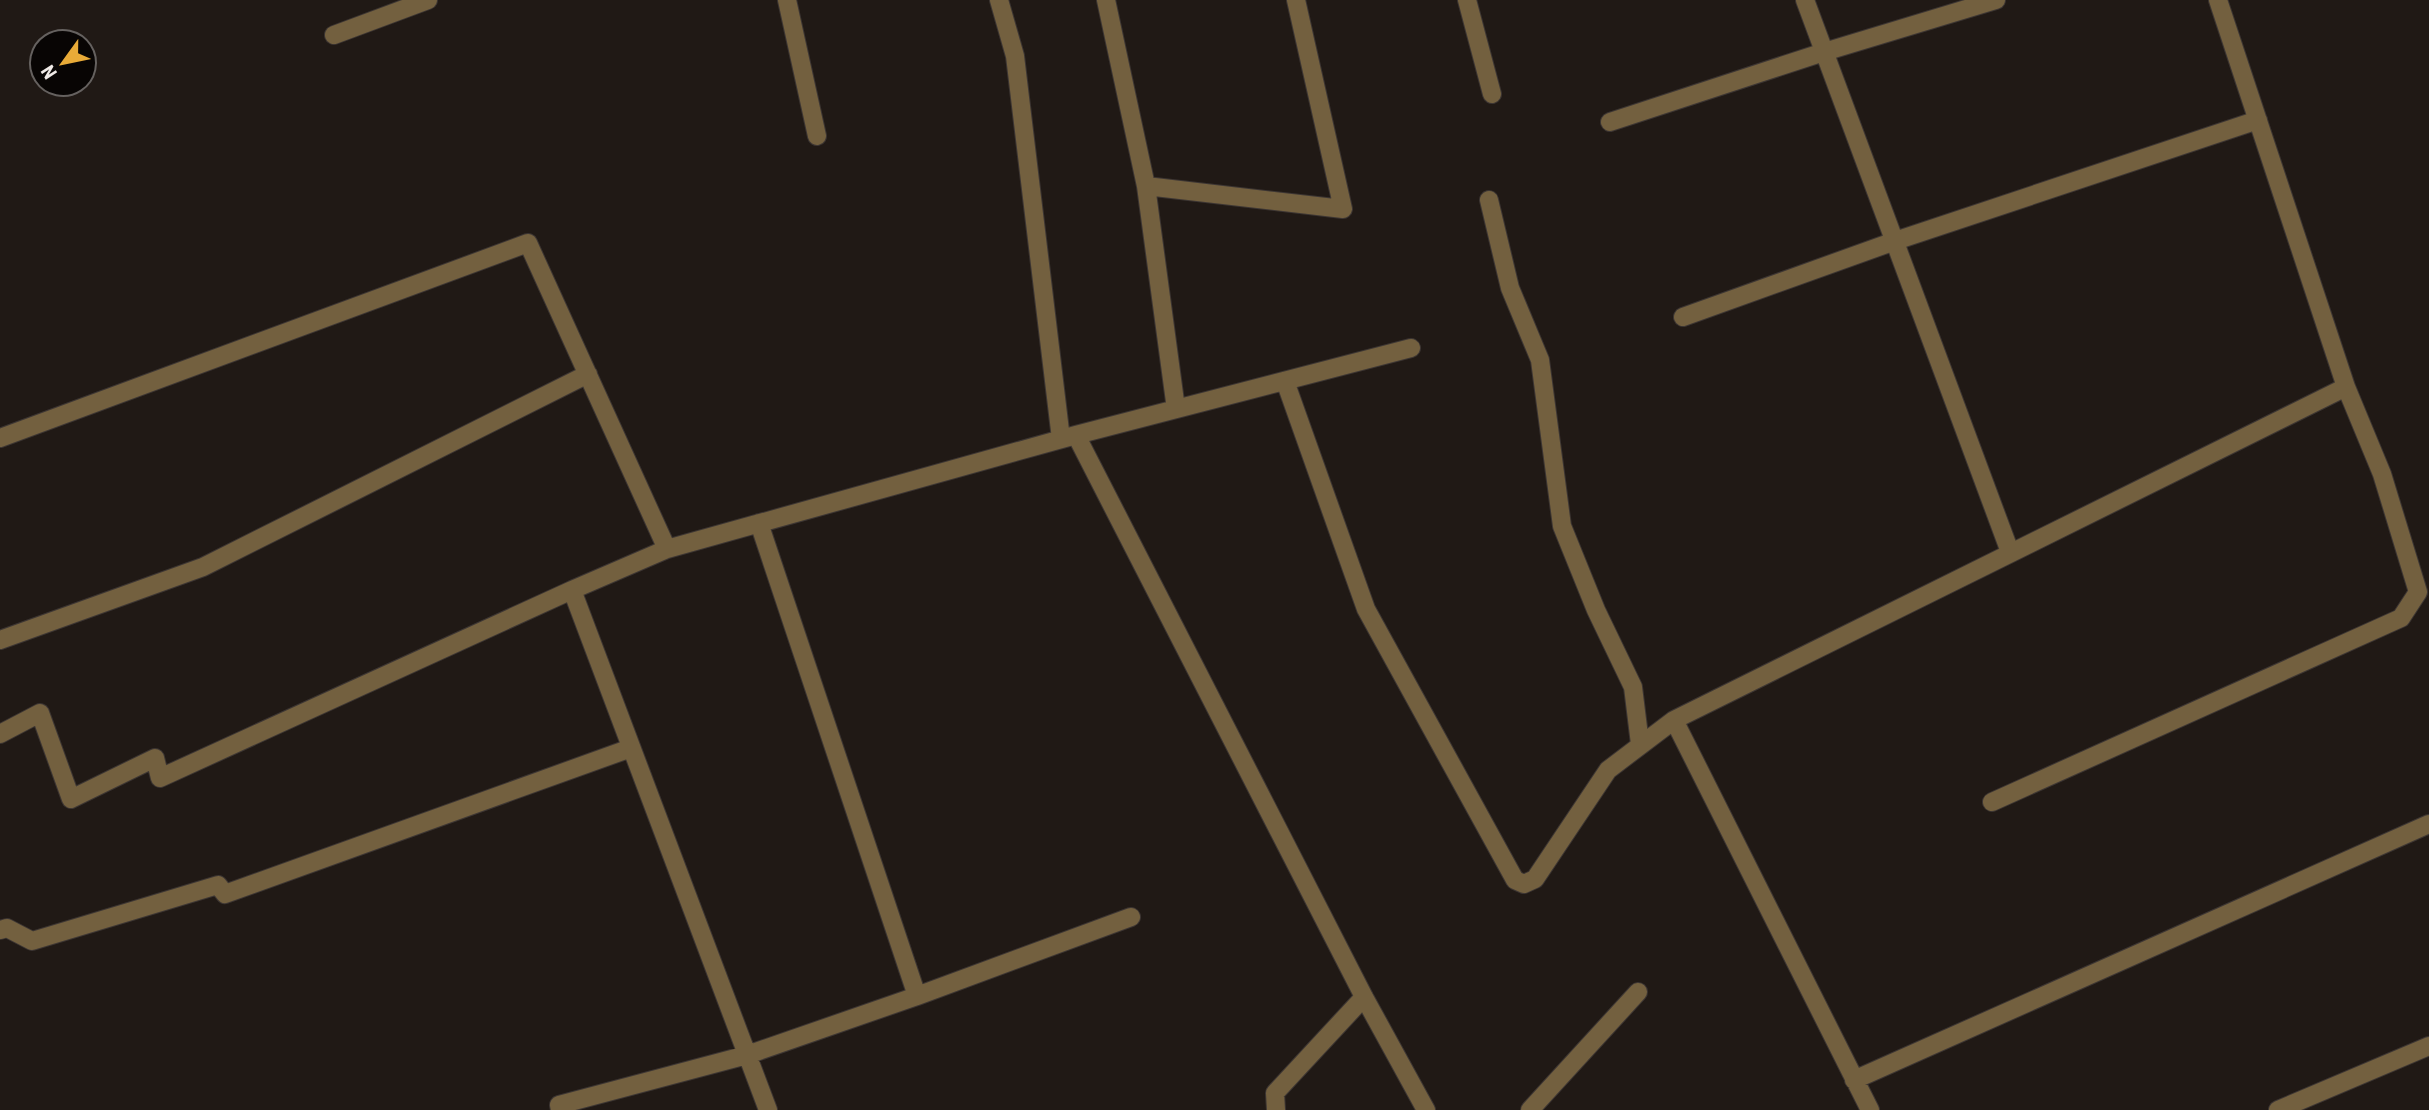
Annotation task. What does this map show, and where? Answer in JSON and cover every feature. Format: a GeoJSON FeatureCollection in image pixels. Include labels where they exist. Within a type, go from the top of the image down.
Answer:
{"type":"FeatureCollection","features":[{"type":"Feature","properties":{"kind":"street"},"geometry":{"type":"LineString","coordinates":[[334,35],[428,0]]}},
{"type":"Feature","properties":{"kind":"street"},"geometry":{"type":"LineString","coordinates":[[787,0],[817,136]]}},
{"type":"Feature","properties":{"kind":"street"},"geometry":{"type":"LineString","coordinates":[[999,0],[1015,56],[1069,437],[1426,1110]]}},
{"type":"Feature","properties":{"kind":"street"},"geometry":{"type":"LineString","coordinates":[[1106,0],[1146,186],[1176,409]]}},
{"type":"Feature","properties":{"kind":"street"},"geometry":{"type":"LineString","coordinates":[[1146,186],[1343,209],[1296,0]]}},
{"type":"Feature","properties":{"kind":"street"},"geometry":{"type":"LineString","coordinates":[[1467,0],[1492,94]]}},
{"type":"Feature","properties":{"kind":"street"},"geometry":{"type":"LineString","coordinates":[[1805,0],[2010,552]]}},
{"type":"Feature","properties":{"kind":"street"},"geometry":{"type":"LineString","coordinates":[[1610,121],[1996,0]]}},
{"type":"Feature","properties":{"kind":"street"},"geometry":{"type":"LineString","coordinates":[[1992,802],[2401,618],[2418,592],[2382,474],[2346,387],[2218,0]]}},
{"type":"Feature","properties":{"kind":"street"},"geometry":{"type":"LineString","coordinates":[[1683,317],[1895,241],[2258,120]]}},
{"type":"Feature","properties":{"kind":"street"},"geometry":{"type":"LineString","coordinates":[[1489,200],[1510,288],[1540,360],[1562,526],[1596,610],[1633,687],[1640,744]]}},
{"type":"Feature","properties":{"kind":"street"},"geometry":{"type":"LineString","coordinates":[[0,438],[528,243],[667,549]]}},
{"type":"Feature","properties":{"kind":"street"},"geometry":{"type":"LineString","coordinates":[[0,734],[40,713],[71,799],[155,758],[160,778],[667,549],[1069,437],[1411,348]]}},
{"type":"Feature","properties":{"kind":"street"},"geometry":{"type":"LineString","coordinates":[[0,640],[202,567],[588,374]]}},
{"type":"Feature","properties":{"kind":"street"},"geometry":{"type":"LineString","coordinates":[[1285,381],[1366,608],[1514,880],[1524,884],[1535,878],[1608,771],[1674,720],[2346,387]]}},
{"type":"Feature","properties":{"kind":"street"},"geometry":{"type":"LineString","coordinates":[[759,523],[917,996]]}},
{"type":"Feature","properties":{"kind":"street"},"geometry":{"type":"LineString","coordinates":[[572,590],[768,1110]]}},
{"type":"Feature","properties":{"kind":"street"},"geometry":{"type":"LineString","coordinates":[[1674,720],[1870,1110]]}},
{"type":"Feature","properties":{"kind":"street"},"geometry":{"type":"LineString","coordinates":[[0,930],[7,928],[32,941],[218,885],[225,894],[631,748]]}},
{"type":"Feature","properties":{"kind":"street"},"geometry":{"type":"LineString","coordinates":[[1854,1080],[2429,824]]}},
{"type":"Feature","properties":{"kind":"street"},"geometry":{"type":"LineString","coordinates":[[555,1108],[747,1055],[1131,917]]}},
{"type":"Feature","properties":{"kind":"street"},"geometry":{"type":"LineString","coordinates":[[1530,1110],[1638,992]]}},
{"type":"Feature","properties":{"kind":"street"},"geometry":{"type":"LineString","coordinates":[[1276,1110],[1275,1093],[1364,997]]}},
{"type":"Feature","properties":{"kind":"street"},"geometry":{"type":"LineString","coordinates":[[2278,1110],[2429,1046]]}}]}
